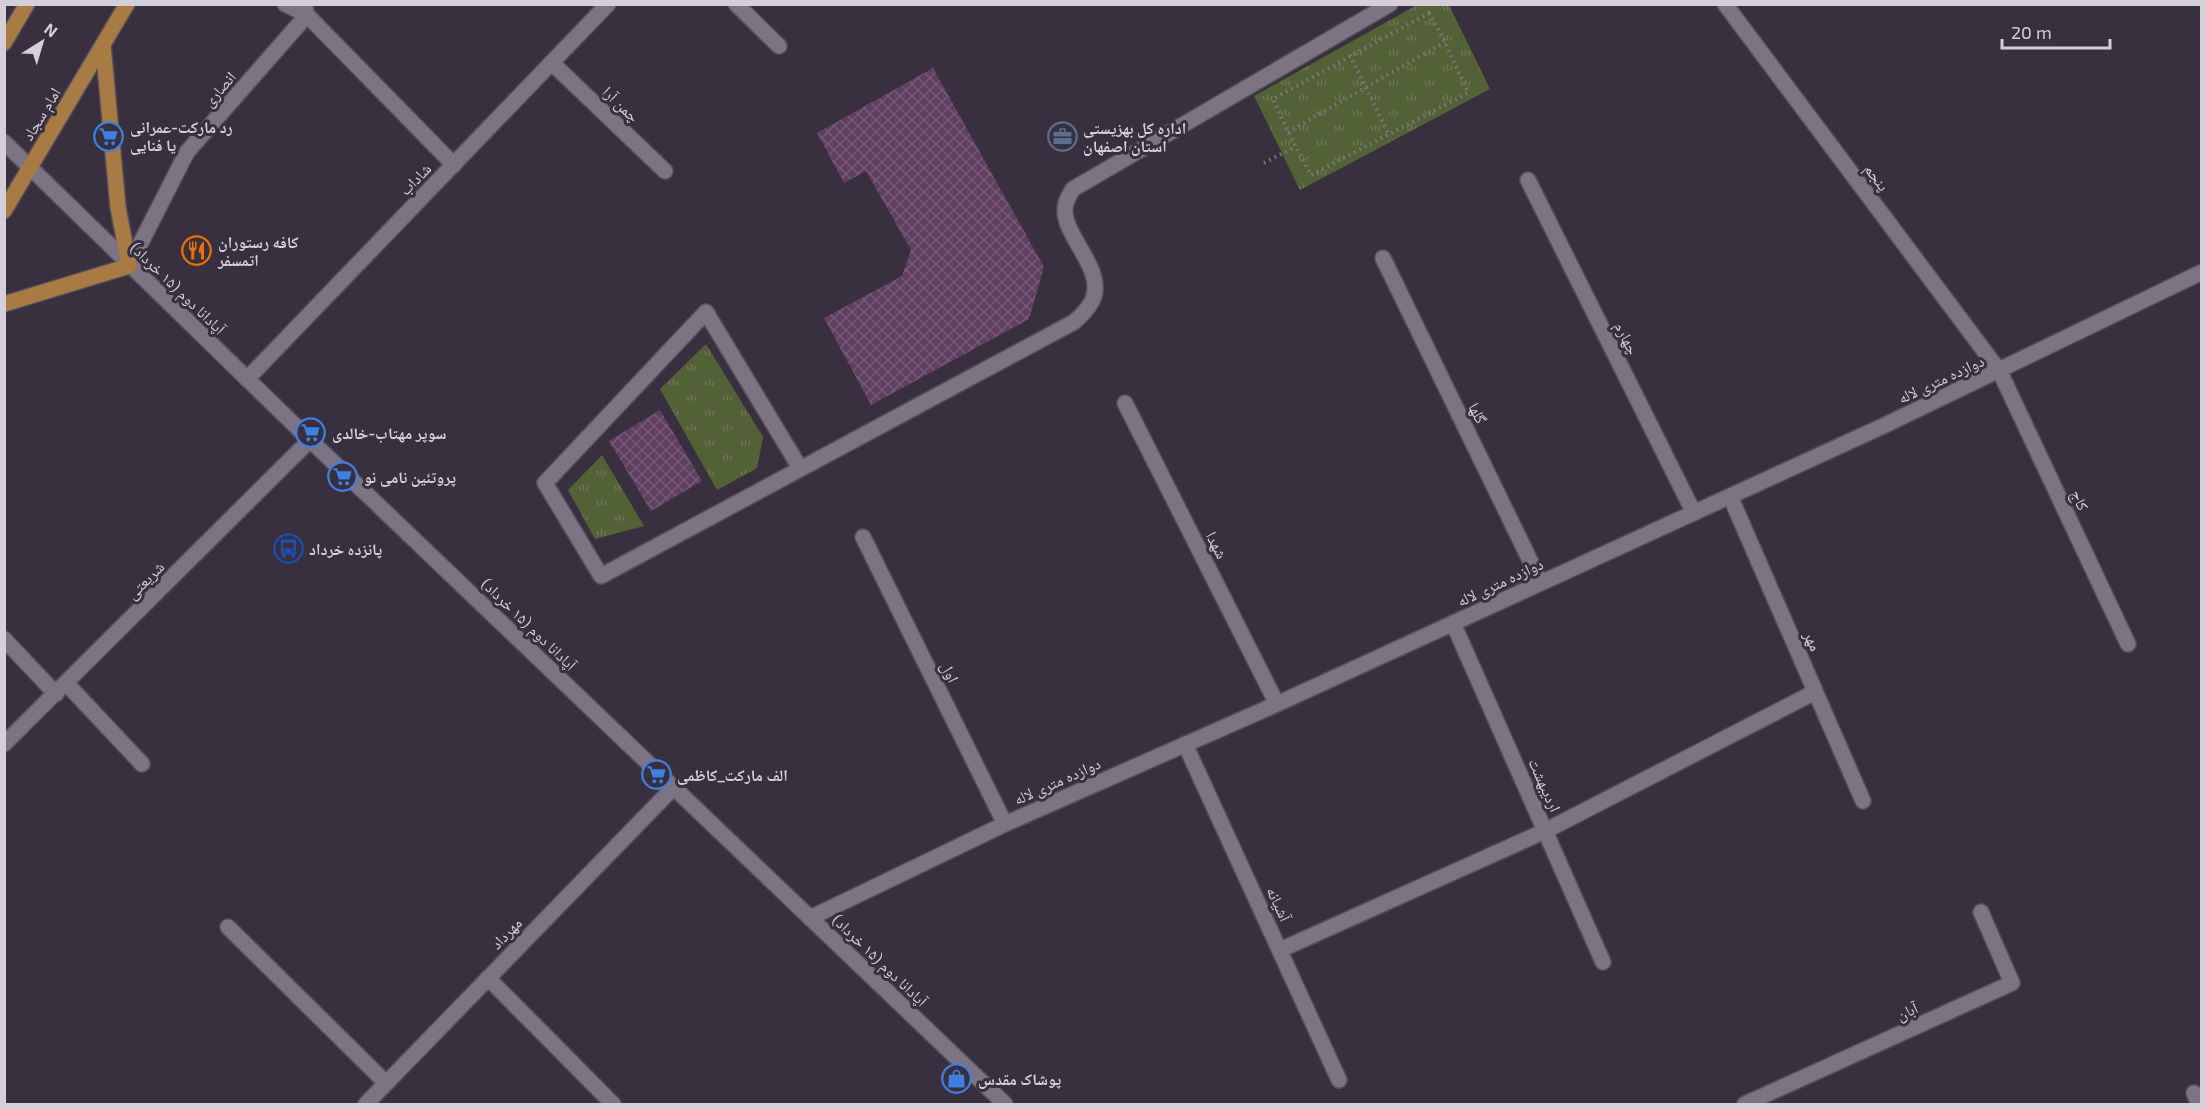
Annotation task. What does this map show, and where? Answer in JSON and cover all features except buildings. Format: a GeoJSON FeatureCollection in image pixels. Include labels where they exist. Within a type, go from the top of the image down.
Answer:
{"type":"FeatureCollection","features":[{"type":"Feature","properties":{"kind":"main road"},"geometry":{"type":"LineString","coordinates":[[4,43],[27,4]]}},
{"type":"Feature","properties":{"kind":"main road","name":"امام سجاد"},"geometry":{"type":"LineString","coordinates":[[4,211],[127,4]]}},
{"type":"Feature","properties":{"kind":"main road"},"geometry":{"type":"LineString","coordinates":[[4,304],[129,266],[118,207],[103,45]]}},
{"type":"Feature","properties":{"kind":"street"},"geometry":{"type":"LineString","coordinates":[[285,4],[305,10],[454,165]]}},
{"type":"Feature","properties":{"kind":"street","name":"شاداب"},"geometry":{"type":"LineString","coordinates":[[247,379],[608,4]]}},
{"type":"Feature","properties":{"kind":"street"},"geometry":{"type":"LineString","coordinates":[[736,4],[779,46]]}},
{"type":"Feature","properties":{"kind":"street"},"geometry":{"type":"LineString","coordinates":[[800,468],[706,312],[545,483],[601,576],[1074,322],[1093,299],[1095,284],[1093,273],[1065,212],[1067,199],[1073,189],[1390,4]]}},
{"type":"Feature","properties":{"kind":"street","name":"پنجم"},"geometry":{"type":"LineString","coordinates":[[1725,4],[2000,372]]}},
{"type":"Feature","properties":{"kind":"street","name":"انصاری"},"geometry":{"type":"LineString","coordinates":[[129,266],[187,152],[305,10]]}},
{"type":"Feature","properties":{"kind":"street","name":"چمن آرا"},"geometry":{"type":"LineString","coordinates":[[552,63],[664,171]]}},
{"type":"Feature","properties":{"kind":"street","name":"آپادانا دوم (۱۵ خرداد)"},"geometry":{"type":"LineString","coordinates":[[4,142],[310,440],[1005,1104]]}},
{"type":"Feature","properties":{"kind":"street","name":"چهارم"},"geometry":{"type":"LineString","coordinates":[[1528,180],[1694,513]]}},
{"type":"Feature","properties":{"kind":"street","name":"گلها"},"geometry":{"type":"LineString","coordinates":[[1383,258],[1541,583]]}},
{"type":"Feature","properties":{"kind":"street","name":"دوازده متری لاله"},"geometry":{"type":"LineString","coordinates":[[810,918],[1005,824],[1277,704],[2000,372],[2202,272]]}},
{"type":"Feature","properties":{"kind":"street","name":"کاج"},"geometry":{"type":"LineString","coordinates":[[2000,372],[2128,645]]}},
{"type":"Feature","properties":{"kind":"street","name":"شهدا"},"geometry":{"type":"LineString","coordinates":[[1125,403],[1277,704]]}},
{"type":"Feature","properties":{"kind":"street","name":"شریعتی"},"geometry":{"type":"LineString","coordinates":[[4,744],[310,440]]}},
{"type":"Feature","properties":{"kind":"street","name":"مهر"},"geometry":{"type":"LineString","coordinates":[[1730,496],[1863,801]]}},
{"type":"Feature","properties":{"kind":"street","name":"اول"},"geometry":{"type":"LineString","coordinates":[[863,537],[1005,824]]}},
{"type":"Feature","properties":{"kind":"street","name":"اردیبهشت"},"geometry":{"type":"LineString","coordinates":[[1454,623],[1603,962]]}},
{"type":"Feature","properties":{"kind":"street"},"geometry":{"type":"LineString","coordinates":[[4,639],[61,688],[142,764]]}},
{"type":"Feature","properties":{"kind":"street"},"geometry":{"type":"LineString","coordinates":[[1280,950],[1545,831],[1815,692]]}},
{"type":"Feature","properties":{"kind":"street","name":"آشیانه"},"geometry":{"type":"LineString","coordinates":[[1185,744],[1340,1080]]}},
{"type":"Feature","properties":{"kind":"street","name":"مهرداد"},"geometry":{"type":"LineString","coordinates":[[366,1104],[673,788]]}},
{"type":"Feature","properties":{"kind":"street","name":"آبان"},"geometry":{"type":"LineString","coordinates":[[1745,1104],[2012,983],[1982,912]]}},
{"type":"Feature","properties":{"kind":"street"},"geometry":{"type":"LineString","coordinates":[[228,927],[386,1083]]}},
{"type":"Feature","properties":{"kind":"street"},"geometry":{"type":"LineString","coordinates":[[488,978],[613,1104]]}},
{"type":"Feature","properties":{"kind":"path"},"geometry":{"type":"LineString","coordinates":[[1429,14],[1445,42],[1468,93],[1311,175],[1273,99],[1350,56],[1429,14]]}},
{"type":"Feature","properties":{"kind":"path"},"geometry":{"type":"LineString","coordinates":[[1288,132],[1445,42]]}},
{"type":"Feature","properties":{"kind":"path"},"geometry":{"type":"LineString","coordinates":[[1350,56],[1389,135]]}},
{"type":"Feature","properties":{"kind":"path"},"geometry":{"type":"LineString","coordinates":[[1264,163],[1296,147]]}},
{"type":"Feature","properties":{"kind":"green space"},"geometry":{"type":"Polygon","coordinates":[[[1417,5],[1449,5],[1490,89],[1300,190],[1254,96],[1417,5]]]}},
{"type":"Feature","properties":{"kind":"green space"},"geometry":{"type":"Polygon","coordinates":[[[706,344],[763,437],[757,468],[717,490],[660,389],[706,344]]]}},
{"type":"Feature","properties":{"kind":"green space"},"geometry":{"type":"Polygon","coordinates":[[[602,455],[644,526],[595,539],[568,490],[602,455]]]}},
{"type":"Feature","properties":{"kind":"place","name":"رد مارکت-عمرانی یا فنایی"},"geometry":{"type":"Point","coordinates":[109,136]}},
{"type":"Feature","properties":{"kind":"place","name":"اداره کل بهزیستی استان اصفهان"},"geometry":{"type":"Point","coordinates":[1062,137]}},
{"type":"Feature","properties":{"kind":"place","name":"كافه رستوران اتمسفر"},"geometry":{"type":"Point","coordinates":[197,251]}},
{"type":"Feature","properties":{"kind":"place","name":"سوپر مهتاب-خالدی"},"geometry":{"type":"Point","coordinates":[311,433]}},
{"type":"Feature","properties":{"kind":"place","name":"پروتئین نامی نو"},"geometry":{"type":"Point","coordinates":[343,477]}},
{"type":"Feature","properties":{"kind":"place","name":"پانزده خرداد"},"geometry":{"type":"Point","coordinates":[288,549]}},
{"type":"Feature","properties":{"kind":"place","name":"الف مارکت_کاظمی"},"geometry":{"type":"Point","coordinates":[656,775]}},
{"type":"Feature","properties":{"kind":"place","name":"پوشاک مقدس"},"geometry":{"type":"Point","coordinates":[957,1079]}}]}
